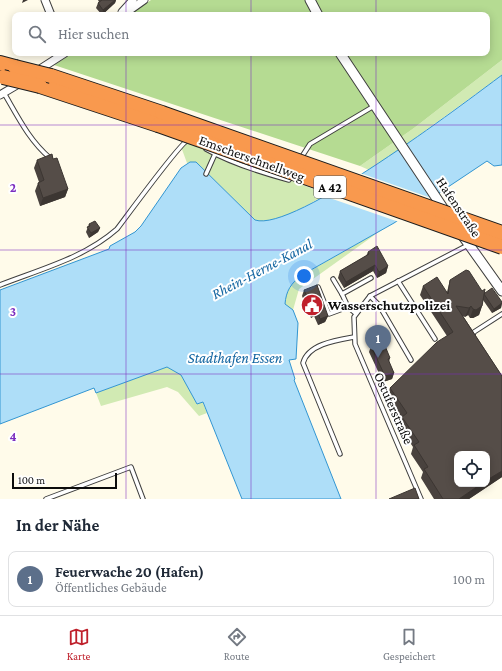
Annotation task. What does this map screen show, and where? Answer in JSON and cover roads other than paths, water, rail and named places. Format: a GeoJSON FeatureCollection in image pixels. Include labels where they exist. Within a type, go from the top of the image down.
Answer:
{"type":"FeatureCollection","features":[{"type":"Feature","properties":{"kind":"highway","name":"Emscherschnellweg"},"geometry":{"type":"LineString","coordinates":[[1,72],[15,67],[51,76],[160,119],[502,247]]}},
{"type":"Feature","properties":{"kind":"highway","name":"Emscherschnellweg"},"geometry":{"type":"LineString","coordinates":[[1,72],[40,86],[160,119],[502,233]]}},
{"type":"Feature","properties":{"kind":"street"},"geometry":{"type":"LineString","coordinates":[[45,0],[50,12]]}},
{"type":"Feature","properties":{"kind":"street"},"geometry":{"type":"LineString","coordinates":[[123,12],[133,0]]}},
{"type":"Feature","properties":{"kind":"street"},"geometry":{"type":"LineString","coordinates":[[127,12],[144,0]]}},
{"type":"Feature","properties":{"kind":"street"},"geometry":{"type":"LineString","coordinates":[[310,0],[316,12]]}},
{"type":"Feature","properties":{"kind":"street"},"geometry":{"type":"LineString","coordinates":[[2,94],[60,56]]}},
{"type":"Feature","properties":{"kind":"street","name":"Hafenstraße"},"geometry":{"type":"LineString","coordinates":[[342,56],[395,138],[468,245],[500,285]]}},
{"type":"Feature","properties":{"kind":"lane"},"geometry":{"type":"LineString","coordinates":[[2,94],[27,133],[40,150],[52,160]]}},
{"type":"Feature","properties":{"kind":"lane"},"geometry":{"type":"LineString","coordinates":[[0,285],[81,254],[109,236],[117,229],[171,160],[180,146],[187,140],[215,154],[289,180],[310,144],[374,106]]}},
{"type":"Feature","properties":{"kind":"lane"},"geometry":{"type":"LineString","coordinates":[[206,174],[215,154]]}},
{"type":"Feature","properties":{"kind":"lane"},"geometry":{"type":"LineString","coordinates":[[333,279],[348,307],[355,313],[370,296],[468,245]]}},
{"type":"Feature","properties":{"kind":"lane"},"geometry":{"type":"LineString","coordinates":[[342,294],[371,278]]}},
{"type":"Feature","properties":{"kind":"lane"},"geometry":{"type":"LineString","coordinates":[[398,281],[435,340]]}},
{"type":"Feature","properties":{"kind":"lane"},"geometry":{"type":"LineString","coordinates":[[318,287],[329,314],[348,307]]}},
{"type":"Feature","properties":{"kind":"lane"},"geometry":{"type":"LineString","coordinates":[[370,296],[379,305],[411,360]]}},
{"type":"Feature","properties":{"kind":"lane","name":"Ostuferstraße"},"geometry":{"type":"LineString","coordinates":[[355,313],[354,337],[362,364],[421,499]]}},
{"type":"Feature","properties":{"kind":"lane"},"geometry":{"type":"LineString","coordinates":[[477,343],[473,336],[474,332],[502,314]]}},
{"type":"Feature","properties":{"kind":"lane"},"geometry":{"type":"LineString","coordinates":[[340,454],[303,362],[305,356],[311,351],[326,344],[354,337]]}},
{"type":"Feature","properties":{"kind":"lane"},"geometry":{"type":"LineString","coordinates":[[46,499],[131,467],[143,499]]}},
{"type":"Feature","properties":{"kind":"water"},"geometry":{"type":"Polygon","coordinates":[[[502,75],[502,165],[494,166],[487,161],[394,223],[302,275],[292,284],[288,291],[285,304],[293,310],[298,323],[296,359],[289,360],[295,379],[294,380],[341,499],[242,499],[203,402],[197,404],[181,375],[167,367],[96,393],[94,388],[0,424],[0,290],[109,249],[110,246],[135,232],[141,226],[181,168],[190,162],[196,162],[255,220],[275,219],[305,207],[379,163],[502,75]]]}},
{"type":"Feature","properties":{"kind":"place","name":"Wasserschutzpolizei"},"geometry":{"type":"Point","coordinates":[312,305]}},
{"type":"Feature","properties":{"kind":"place","name":"Feuerwache 20 (Hafen)"},"geometry":{"type":"Point","coordinates":[378,358]}},
{"type":"Feature","properties":{"kind":"water label","name":"Rhein-Herne-Kanal"},"geometry":{"type":"Point","coordinates":[262,269]}},
{"type":"Feature","properties":{"kind":"water label","name":"Stadthafen Essen"},"geometry":{"type":"Point","coordinates":[235,358]}}]}
